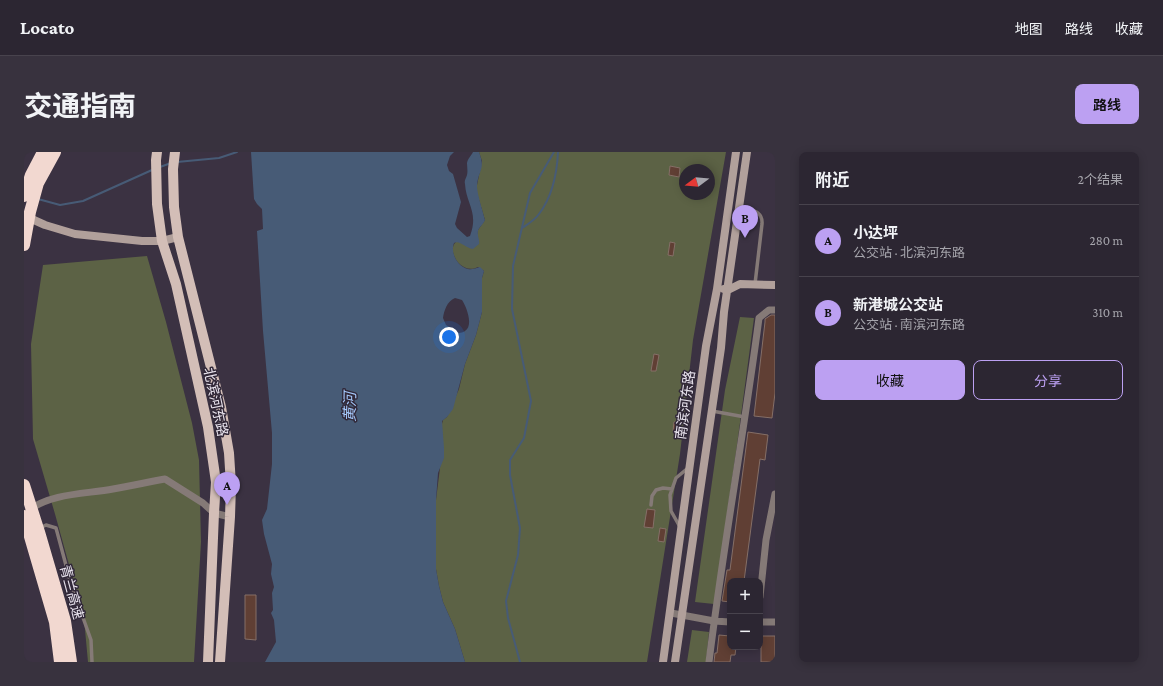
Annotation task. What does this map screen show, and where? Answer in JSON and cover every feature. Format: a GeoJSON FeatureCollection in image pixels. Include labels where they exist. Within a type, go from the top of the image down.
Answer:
{"type":"FeatureCollection","features":[{"type":"Feature","properties":{"kind":"highway"},"geometry":{"type":"LineString","coordinates":[[24,196],[43,152]]}},
{"type":"Feature","properties":{"kind":"highway"},"geometry":{"type":"LineString","coordinates":[[24,245],[30,212],[38,183],[55,152]]}},
{"type":"Feature","properties":{"kind":"highway"},"geometry":{"type":"LineString","coordinates":[[24,485],[31,534]]}},
{"type":"Feature","properties":{"kind":"highway"},"geometry":{"type":"LineString","coordinates":[[24,515],[31,534]]}},
{"type":"Feature","properties":{"kind":"highway","name":"青兰高速"},"geometry":{"type":"LineString","coordinates":[[31,534],[55,622],[60,662]]}},
{"type":"Feature","properties":{"kind":"highway","name":"青兰高速"},"geometry":{"type":"LineString","coordinates":[[31,534],[66,621],[71,662]]}},
{"type":"Feature","properties":{"kind":"main road","name":"北滨河东路"},"geometry":{"type":"LineString","coordinates":[[157,152],[157,204],[162,241],[176,284],[208,427],[216,482],[208,662]]}},
{"type":"Feature","properties":{"kind":"main road","name":"北滨河东路"},"geometry":{"type":"LineString","coordinates":[[175,152],[173,169],[174,207],[178,237],[224,422],[230,469],[230,517],[220,662]]}},
{"type":"Feature","properties":{"kind":"main road","name":"南滨河东路"},"geometry":{"type":"LineString","coordinates":[[663,662],[671,613],[706,346],[717,289],[736,152]]}},
{"type":"Feature","properties":{"kind":"main road","name":"南滨河东路"},"geometry":{"type":"LineString","coordinates":[[675,662],[712,412],[747,152]]}},
{"type":"Feature","properties":{"kind":"main road"},"geometry":{"type":"LineString","coordinates":[[24,216],[45,225],[75,234],[162,241],[178,237]]}},
{"type":"Feature","properties":{"kind":"main road"},"geometry":{"type":"LineString","coordinates":[[717,289],[728,290],[740,284],[775,285]]}},
{"type":"Feature","properties":{"kind":"street"},"geometry":{"type":"LineString","coordinates":[[709,662],[746,417],[759,318],[769,310],[775,310]]}},
{"type":"Feature","properties":{"kind":"street"},"geometry":{"type":"LineString","coordinates":[[24,515],[38,504],[53,498],[114,489],[165,479],[203,503],[214,513],[230,517]]}},
{"type":"Feature","properties":{"kind":"street"},"geometry":{"type":"LineString","coordinates":[[762,578],[766,540],[775,494]]}},
{"type":"Feature","properties":{"kind":"street"},"geometry":{"type":"LineString","coordinates":[[671,613],[714,621],[727,622]]}},
{"type":"Feature","properties":{"kind":"street"},"geometry":{"type":"LineString","coordinates":[[763,622],[775,622]]}},
{"type":"Feature","properties":{"kind":"lane"},"geometry":{"type":"LineString","coordinates":[[739,206],[758,212],[762,217],[755,284]]}},
{"type":"Feature","properties":{"kind":"lane"},"geometry":{"type":"LineString","coordinates":[[712,412],[746,417]]}},
{"type":"Feature","properties":{"kind":"lane"},"geometry":{"type":"LineString","coordinates":[[682,529],[671,511],[670,495],[676,478],[690,466]]}},
{"type":"Feature","properties":{"kind":"lane"},"geometry":{"type":"LineString","coordinates":[[651,505],[652,496],[656,490],[663,488],[672,489]]}},
{"type":"Feature","properties":{"kind":"lane"},"geometry":{"type":"LineString","coordinates":[[31,534],[46,525],[56,528],[71,584],[91,640],[92,662]]}},
{"type":"Feature","properties":{"kind":"green space"},"geometry":{"type":"Polygon","coordinates":[[[479,152],[726,152],[693,340],[680,454],[647,662],[465,662],[455,629],[443,602],[436,569],[436,500],[440,468],[442,424],[443,420],[447,417],[459,389],[465,364],[476,335],[482,312],[482,278],[484,271],[478,267],[472,269],[461,265],[454,256],[453,246],[456,242],[477,235],[478,230],[485,220],[477,193],[477,185],[482,161],[479,152]]]}},
{"type":"Feature","properties":{"kind":"green space"},"geometry":{"type":"Polygon","coordinates":[[[147,256],[192,423],[199,460],[201,542],[194,662],[88,662],[84,619],[33,439],[31,344],[43,265],[147,256]]]}},
{"type":"Feature","properties":{"kind":"green space"},"geometry":{"type":"Polygon","coordinates":[[[740,317],[754,318],[714,604],[695,602],[725,390],[740,317]]]}},
{"type":"Feature","properties":{"kind":"green space"},"geometry":{"type":"Polygon","coordinates":[[[692,630],[709,632],[706,662],[687,662],[692,630]]]}},
{"type":"Feature","properties":{"kind":"water","name":"黄河"},"geometry":{"type":"Polygon","coordinates":[[[251,152],[454,152],[450,156],[447,165],[449,171],[453,174],[461,202],[455,224],[457,228],[467,237],[470,236],[473,214],[465,183],[467,163],[473,152],[479,152],[482,166],[477,189],[485,220],[478,231],[479,244],[473,249],[456,242],[454,243],[453,251],[458,263],[464,268],[471,269],[480,267],[484,271],[482,278],[482,312],[476,335],[465,364],[453,409],[442,421],[444,458],[438,473],[436,500],[436,569],[439,586],[443,602],[455,629],[465,662],[265,662],[276,642],[274,620],[271,613],[273,610],[272,593],[274,587],[271,574],[272,564],[262,520],[267,509],[272,464],[272,433],[263,331],[257,231],[263,229],[262,209],[254,199],[251,152]],[[455,298],[452,299],[445,309],[443,318],[446,325],[459,333],[465,331],[469,324],[467,311],[462,300],[455,298]]]}},
{"type":"Feature","properties":{"kind":"building"},"geometry":{"type":"Polygon","coordinates":[[[670,166],[679,168],[679,177],[669,175],[670,166]]]}},
{"type":"Feature","properties":{"kind":"building"},"geometry":{"type":"Polygon","coordinates":[[[670,242],[675,243],[673,256],[668,255],[670,242]]]}},
{"type":"Feature","properties":{"kind":"building"},"geometry":{"type":"Polygon","coordinates":[[[771,315],[775,315],[775,393],[772,418],[754,416],[765,319],[771,315]]]}},
{"type":"Feature","properties":{"kind":"building"},"geometry":{"type":"Polygon","coordinates":[[[654,354],[659,355],[656,371],[651,371],[654,354]]]}},
{"type":"Feature","properties":{"kind":"building"},"geometry":{"type":"Polygon","coordinates":[[[674,422],[681,423],[679,432],[673,431],[674,422]]]}},
{"type":"Feature","properties":{"kind":"building"},"geometry":{"type":"Polygon","coordinates":[[[748,432],[768,435],[765,460],[760,459],[744,578],[727,578],[727,602],[722,601],[727,570],[730,570],[748,432]]]}},
{"type":"Feature","properties":{"kind":"building"},"geometry":{"type":"Polygon","coordinates":[[[647,509],[655,510],[653,528],[644,527],[647,509]]]}},
{"type":"Feature","properties":{"kind":"building"},"geometry":{"type":"Polygon","coordinates":[[[660,528],[666,529],[664,542],[658,541],[660,528]]]}},
{"type":"Feature","properties":{"kind":"building"},"geometry":{"type":"Polygon","coordinates":[[[245,595],[256,595],[256,640],[245,639],[245,595]]]}},
{"type":"Feature","properties":{"kind":"building"},"geometry":{"type":"Polygon","coordinates":[[[719,635],[727,636],[727,650],[736,650],[735,655],[731,655],[730,662],[714,662],[715,653],[717,653],[719,635]]]}},
{"type":"Feature","properties":{"kind":"building"},"geometry":{"type":"Polygon","coordinates":[[[763,636],[775,636],[775,662],[761,662],[763,636]]]}},
{"type":"Feature","properties":{"kind":"waterway"},"geometry":{"type":"LineString","coordinates":[[177,162],[219,158],[237,152]]}},
{"type":"Feature","properties":{"kind":"waterway"},"geometry":{"type":"LineString","coordinates":[[520,662],[508,618],[506,601],[518,555],[520,528],[510,475],[510,460],[524,438],[531,401],[512,309],[513,266],[530,193],[554,152]]}},
{"type":"Feature","properties":{"kind":"waterway"},"geometry":{"type":"LineString","coordinates":[[522,228],[531,222],[544,207],[555,176],[558,152]]}},
{"type":"Feature","properties":{"kind":"waterway"},"geometry":{"type":"LineString","coordinates":[[160,167],[171,163]]}},
{"type":"Feature","properties":{"kind":"waterway"},"geometry":{"type":"LineString","coordinates":[[38,199],[60,205],[83,201],[152,170]]}},
{"type":"Feature","properties":{"kind":"place","name":"新港城公交站"},"geometry":{"type":"Point","coordinates":[745,238]}},
{"type":"Feature","properties":{"kind":"place","name":"小达坪"},"geometry":{"type":"Point","coordinates":[227,505]}}]}
